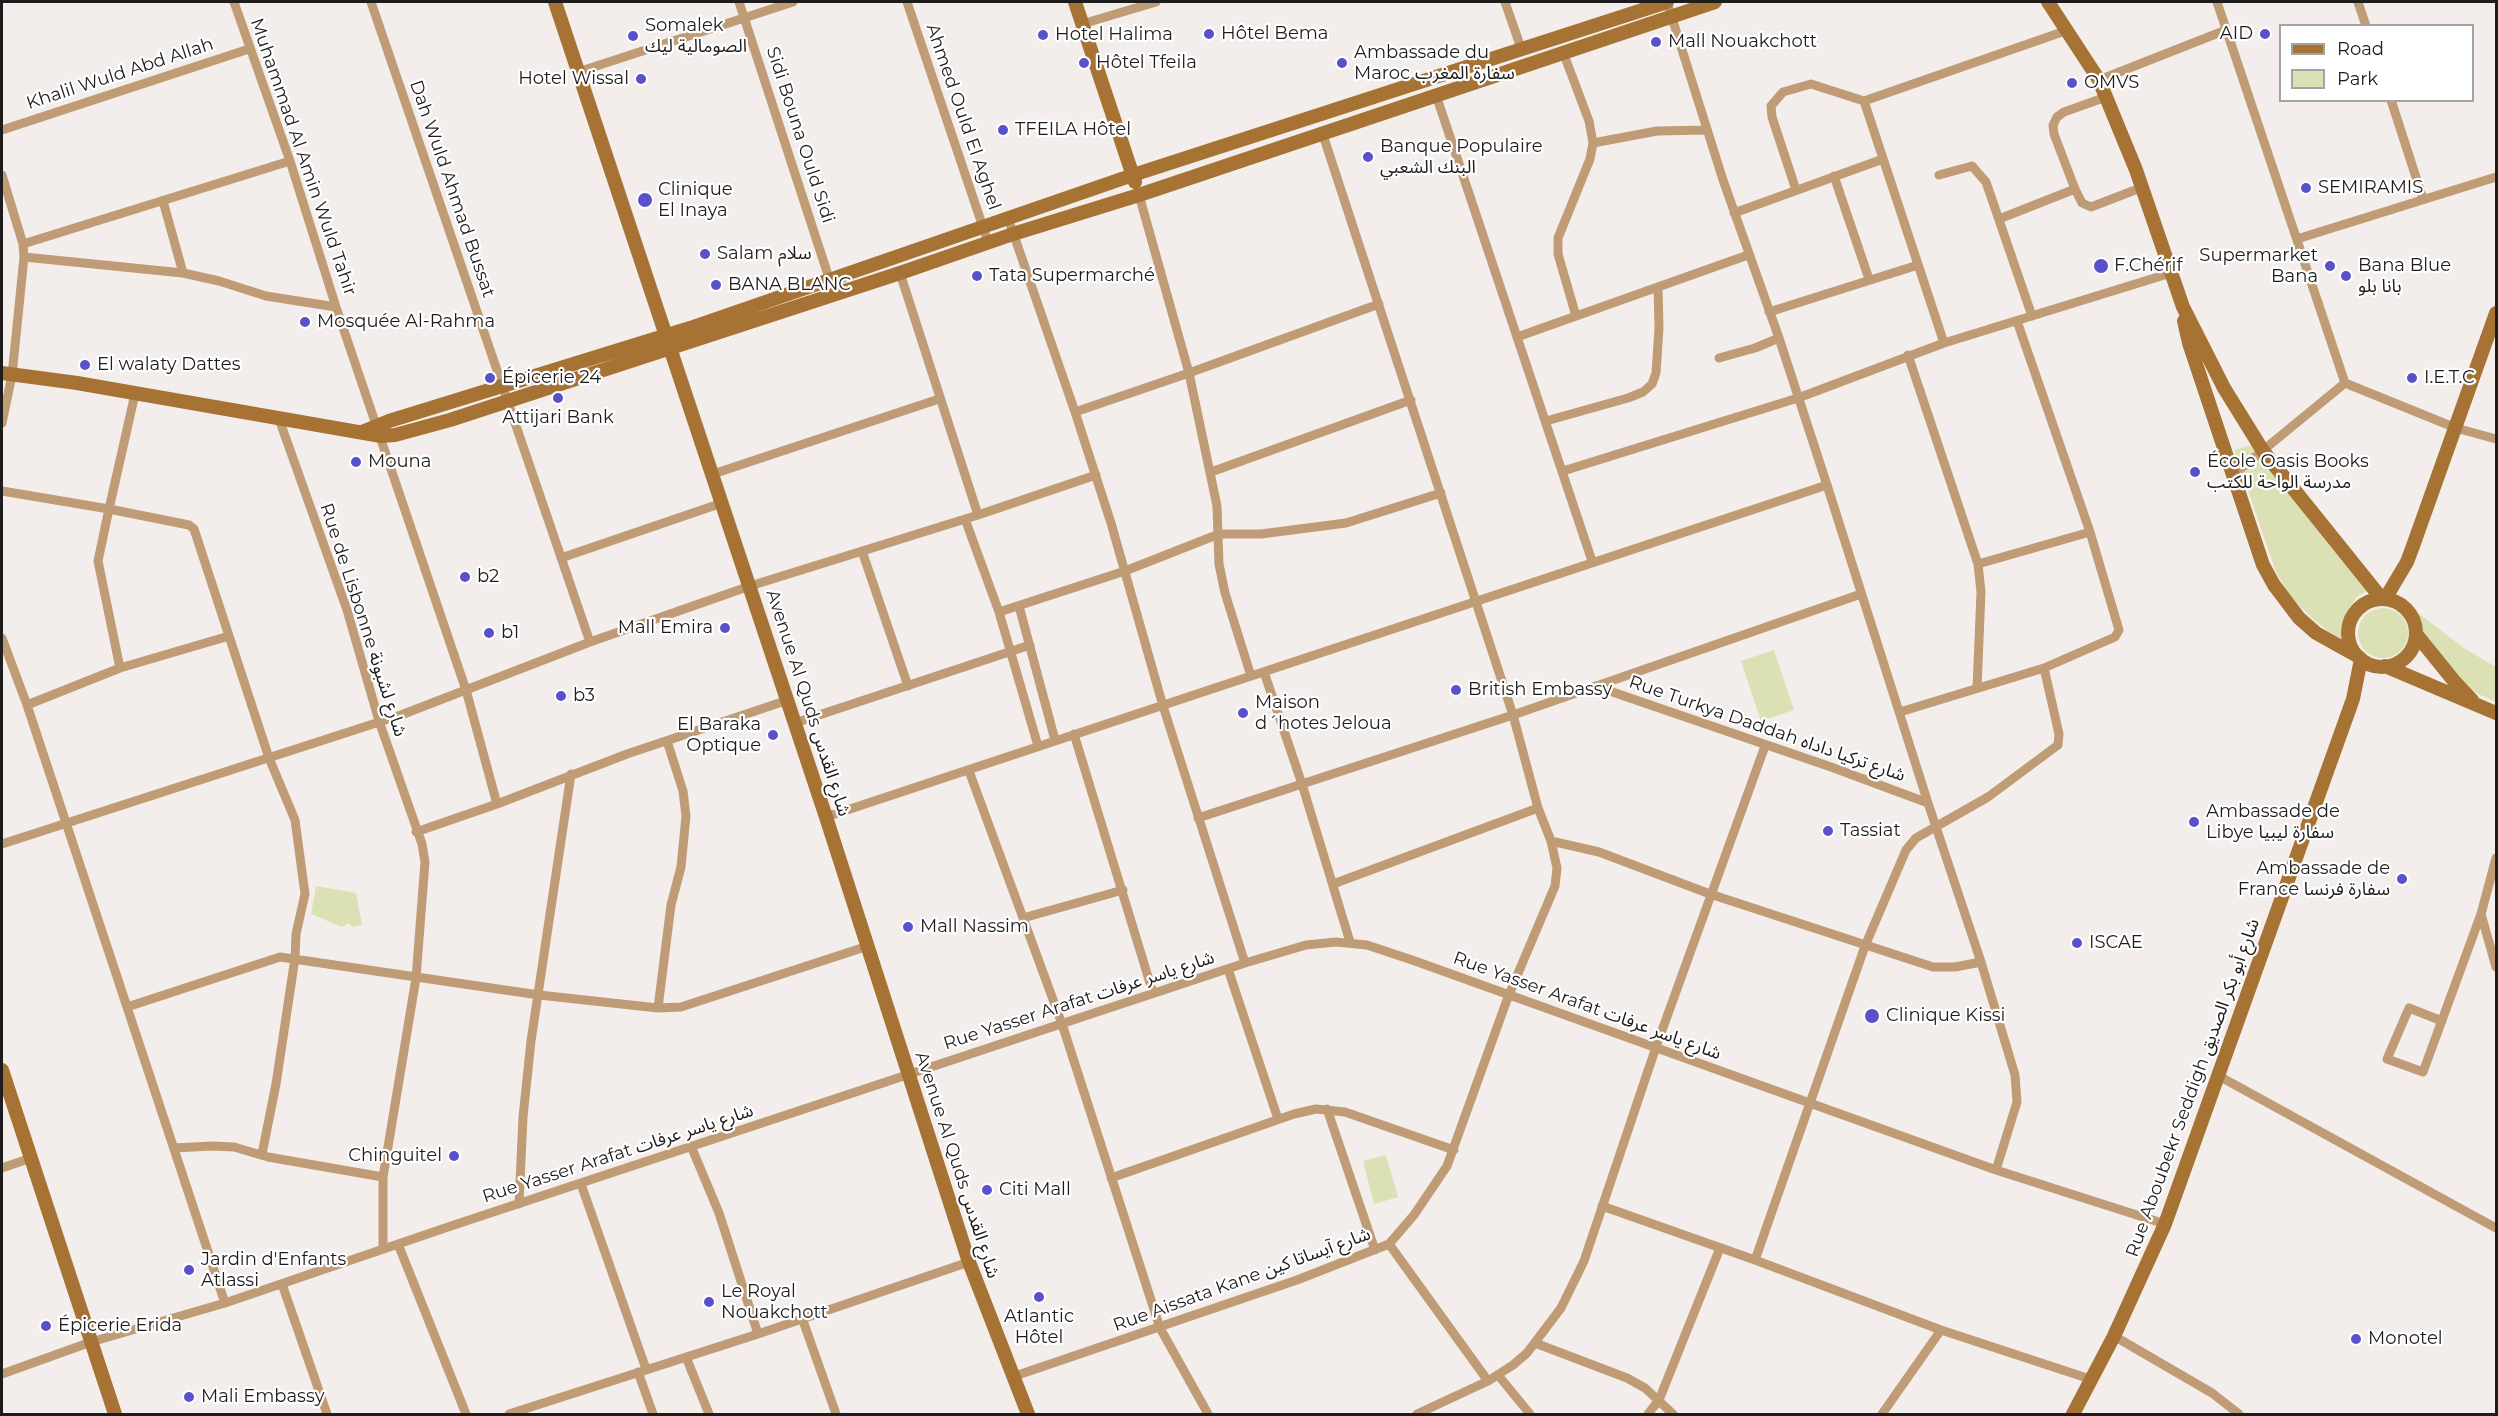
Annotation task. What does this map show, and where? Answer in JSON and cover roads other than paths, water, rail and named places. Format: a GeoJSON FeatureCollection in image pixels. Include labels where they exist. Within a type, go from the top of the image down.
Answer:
{"type":"FeatureCollection","features":[{"type":"Feature","properties":{"kind":"street","name":"Muhammad Al Amin Wuld Tahir"},"geometry":{"type":"LineString","coordinates":[[234,2],[290,161],[336,307],[466,690],[497,804]]}},
{"type":"Feature","properties":{"kind":"street","name":"Dah Wuld Ahmad Bussat"},"geometry":{"type":"LineString","coordinates":[[371,2],[590,642]]}},
{"type":"Feature","properties":{"kind":"street","name":"Avenue Al Quds شارع القدس"},"geometry":{"type":"LineString","coordinates":[[555,2],[788,700],[969,1262],[1028,1414]]}},
{"type":"Feature","properties":{"kind":"street","name":"Sidi Bouna Ould Sidi"},"geometry":{"type":"LineString","coordinates":[[739,2],[829,278]]}},
{"type":"Feature","properties":{"kind":"street"},"geometry":{"type":"LineString","coordinates":[[578,72],[793,2]]}},
{"type":"Feature","properties":{"kind":"street","name":"Ahmed Ould El Aghel"},"geometry":{"type":"LineString","coordinates":[[907,2],[988,242]]}},
{"type":"Feature","properties":{"kind":"street"},"geometry":{"type":"LineString","coordinates":[[1075,2],[1133,175],[1189,373],[1211,472],[1220,534],[1219,564],[1222,583],[1251,676]]}},
{"type":"Feature","properties":{"kind":"street"},"geometry":{"type":"LineString","coordinates":[[1082,24],[1156,2]]}},
{"type":"Feature","properties":{"kind":"street"},"geometry":{"type":"LineString","coordinates":[[1505,2],[1521,48]]}},
{"type":"Feature","properties":{"kind":"street"},"geometry":{"type":"LineString","coordinates":[[7,374],[77,383],[362,432],[419,429],[507,401],[668,342],[829,278],[1133,175],[1667,2],[1734,213],[1779,338],[1827,485],[1981,962],[2015,1075],[2017,1093],[2015,1112],[1996,1170]]}},
{"type":"Feature","properties":{"kind":"street"},"geometry":{"type":"LineString","coordinates":[[379,431],[502,387],[668,342],[900,273],[1715,2]]}},
{"type":"Feature","properties":{"kind":"street"},"geometry":{"type":"LineString","coordinates":[[2048,2],[2099,80],[2143,187],[2183,307],[2224,388],[2263,451],[2383,599],[2403,607],[2412,619],[2415,634],[2454,681],[2478,705]]}},
{"type":"Feature","properties":{"kind":"street"},"geometry":{"type":"LineString","coordinates":[[2217,2],[2345,383],[2456,428],[2496,439]]}},
{"type":"Feature","properties":{"kind":"street"},"geometry":{"type":"LineString","coordinates":[[2358,2],[2365,24]]}},
{"type":"Feature","properties":{"kind":"street"},"geometry":{"type":"LineString","coordinates":[[1796,190],[1772,117],[1771,106],[1783,92],[1811,84],[1864,101],[2068,30]]}},
{"type":"Feature","properties":{"kind":"street"},"geometry":{"type":"LineString","coordinates":[[2099,80],[2226,30]]}},
{"type":"Feature","properties":{"kind":"street","name":"Khalil Wuld Abd Allah"},"geometry":{"type":"LineString","coordinates":[[2,130],[249,49]]}},
{"type":"Feature","properties":{"kind":"street"},"geometry":{"type":"LineString","coordinates":[[1563,52],[1589,121],[1593,143],[1576,196],[1558,238],[1558,254],[1576,316]]}},
{"type":"Feature","properties":{"kind":"street"},"geometry":{"type":"LineString","coordinates":[[1436,95],[1592,561]]}},
{"type":"Feature","properties":{"kind":"street"},"geometry":{"type":"LineString","coordinates":[[2106,97],[2056,117],[2054,134],[2075,189],[2082,203],[2091,207],[2143,187]]}},
{"type":"Feature","properties":{"kind":"street"},"geometry":{"type":"LineString","coordinates":[[1864,101],[1944,343]]}},
{"type":"Feature","properties":{"kind":"street"},"geometry":{"type":"LineString","coordinates":[[2392,102],[2423,199]]}},
{"type":"Feature","properties":{"kind":"street"},"geometry":{"type":"LineString","coordinates":[[1593,143],[1657,131],[1707,130]]}},
{"type":"Feature","properties":{"kind":"street","name":"Rue Aissata Kane شارع آيساتا كين"},"geometry":{"type":"LineString","coordinates":[[1012,1377],[1160,1328],[1389,1244],[1428,1198],[1447,1166],[1508,997],[1555,886],[1557,868],[1551,842],[1538,808],[1514,715],[1322,132]]}},
{"type":"Feature","properties":{"kind":"street"},"geometry":{"type":"LineString","coordinates":[[1734,213],[1883,159]]}},
{"type":"Feature","properties":{"kind":"street"},"geometry":{"type":"LineString","coordinates":[[23,244],[290,161]]}},
{"type":"Feature","properties":{"kind":"street"},"geometry":{"type":"LineString","coordinates":[[1939,175],[1972,166],[1986,182],[2032,316]]}},
{"type":"Feature","properties":{"kind":"street"},"geometry":{"type":"LineString","coordinates":[[2,175],[23,244],[24,257],[2,423]]}},
{"type":"Feature","properties":{"kind":"street"},"geometry":{"type":"LineString","coordinates":[[1834,176],[1869,279]]}},
{"type":"Feature","properties":{"kind":"street"},"geometry":{"type":"LineString","coordinates":[[2297,240],[2496,177]]}},
{"type":"Feature","properties":{"kind":"street"},"geometry":{"type":"LineString","coordinates":[[1999,219],[2075,189]]}},
{"type":"Feature","properties":{"kind":"street"},"geometry":{"type":"LineString","coordinates":[[163,201],[183,273]]}},
{"type":"Feature","properties":{"kind":"street"},"geometry":{"type":"LineString","coordinates":[[1008,218],[1076,412],[1125,571],[1163,706],[1245,963]]}},
{"type":"Feature","properties":{"kind":"street"},"geometry":{"type":"LineString","coordinates":[[1517,337],[1748,255]]}},
{"type":"Feature","properties":{"kind":"street"},"geometry":{"type":"LineString","coordinates":[[24,257],[183,273],[219,281],[266,296],[336,307]]}},
{"type":"Feature","properties":{"kind":"street"},"geometry":{"type":"LineString","coordinates":[[1769,312],[1918,265]]}},
{"type":"Feature","properties":{"kind":"street"},"geometry":{"type":"LineString","coordinates":[[900,273],[978,515]]}},
{"type":"Feature","properties":{"kind":"street"},"geometry":{"type":"LineString","coordinates":[[1563,471],[1798,398],[1944,343],[2171,273]]}},
{"type":"Feature","properties":{"kind":"street"},"geometry":{"type":"LineString","coordinates":[[1546,421],[1628,398],[1643,392],[1652,384],[1656,373],[1659,327],[1658,287]]}},
{"type":"Feature","properties":{"kind":"street"},"geometry":{"type":"LineString","coordinates":[[1076,412],[1379,304]]}},
{"type":"Feature","properties":{"kind":"street"},"geometry":{"type":"LineString","coordinates":[[2183,307],[2189,343],[2263,565],[2286,603],[2316,633],[2360,658],[2496,713]]}},
{"type":"Feature","properties":{"kind":"street"},"geometry":{"type":"LineString","coordinates":[[2403,607],[2402,591],[2407,562],[2496,313]]}},
{"type":"Feature","properties":{"kind":"street"},"geometry":{"type":"LineString","coordinates":[[1900,712],[2044,668],[2118,634],[2118,627],[2090,532],[2017,321]]}},
{"type":"Feature","properties":{"kind":"street"},"geometry":{"type":"LineString","coordinates":[[1719,358],[1755,348],[1779,338]]}},
{"type":"Feature","properties":{"kind":"street"},"geometry":{"type":"LineString","coordinates":[[1908,355],[1978,564],[1981,592],[1977,688]]}},
{"type":"Feature","properties":{"kind":"street"},"geometry":{"type":"LineString","coordinates":[[2233,475],[2345,383]]}},
{"type":"Feature","properties":{"kind":"street"},"geometry":{"type":"LineString","coordinates":[[120,668],[98,561],[135,394]]}},
{"type":"Feature","properties":{"kind":"street"},"geometry":{"type":"LineString","coordinates":[[713,474],[939,399]]}},
{"type":"Feature","properties":{"kind":"street"},"geometry":{"type":"LineString","coordinates":[[1211,472],[1411,400]]}},
{"type":"Feature","properties":{"kind":"street","name":"Rue de Lisbonne شارع لشبونة"},"geometry":{"type":"LineString","coordinates":[[279,419],[346,610],[379,721],[422,844],[425,862],[416,978],[383,1177],[383,1249]]}},
{"type":"Feature","properties":{"kind":"street"},"geometry":{"type":"LineString","coordinates":[[2,844],[401,715],[590,642],[750,586],[978,515],[1096,475]]}},
{"type":"Feature","properties":{"kind":"street"},"geometry":{"type":"LineString","coordinates":[[826,817],[1592,561],[1827,485]]}},
{"type":"Feature","properties":{"kind":"street"},"geometry":{"type":"LineString","coordinates":[[2,491],[109,509],[189,525],[194,529],[269,758],[295,820],[304,883],[303,905],[296,934],[295,958],[276,1084],[262,1154]]}},
{"type":"Feature","properties":{"kind":"street"},"geometry":{"type":"LineString","coordinates":[[999,612],[1125,571],[1220,534],[1261,534],[1346,524],[1441,493]]}},
{"type":"Feature","properties":{"kind":"street"},"geometry":{"type":"LineString","coordinates":[[561,558],[722,503]]}},
{"type":"Feature","properties":{"kind":"street"},"geometry":{"type":"LineString","coordinates":[[965,519],[999,612],[1038,746]]}},
{"type":"Feature","properties":{"kind":"street"},"geometry":{"type":"LineString","coordinates":[[1978,564],[2090,532]]}},
{"type":"Feature","properties":{"kind":"street"},"geometry":{"type":"LineString","coordinates":[[862,551],[908,686]]}},
{"type":"Feature","properties":{"kind":"street"},"geometry":{"type":"LineString","coordinates":[[2360,658],[2349,640],[2350,620],[2363,604],[2383,599],[2407,562]]}},
{"type":"Feature","properties":{"kind":"street"},"geometry":{"type":"LineString","coordinates":[[1198,818],[1514,715],[1861,594]]}},
{"type":"Feature","properties":{"kind":"street"},"geometry":{"type":"LineString","coordinates":[[1019,606],[1055,740]]}},
{"type":"Feature","properties":{"kind":"street"},"geometry":{"type":"LineString","coordinates":[[2380,666],[2398,662],[2409,653],[2415,634]]}},
{"type":"Feature","properties":{"kind":"street"},"geometry":{"type":"LineString","coordinates":[[27,705],[120,668],[229,636]]}},
{"type":"Feature","properties":{"kind":"street"},"geometry":{"type":"LineString","coordinates":[[2,638],[27,705],[225,1303]]}},
{"type":"Feature","properties":{"kind":"street"},"geometry":{"type":"LineString","coordinates":[[795,723],[1030,645]]}},
{"type":"Feature","properties":{"kind":"street","name":"Rue Aboubekr Seddigh شارع أبو بكر الصديق"},"geometry":{"type":"LineString","coordinates":[[2073,1414],[2093,1380],[2165,1224],[2353,699],[2360,658]]}},
{"type":"Feature","properties":{"kind":"street","name":"Rue Aboubekr Seddigh شارع أبو بكر الصديق"},"geometry":{"type":"LineString","coordinates":[[2353,699],[2380,666]]}},
{"type":"Feature","properties":{"kind":"street"},"geometry":{"type":"LineString","coordinates":[[1755,1260],[1864,946],[1906,850],[1916,838],[1988,797],[2058,745],[2059,734],[2044,668]]}},
{"type":"Feature","properties":{"kind":"street"},"geometry":{"type":"LineString","coordinates":[[1264,672],[1302,784],[1350,942]]}},
{"type":"Feature","properties":{"kind":"street","name":"Rue Turkya Daddah شارع تركيا داداه"},"geometry":{"type":"LineString","coordinates":[[1595,686],[1831,767],[1928,803]]}},
{"type":"Feature","properties":{"kind":"street"},"geometry":{"type":"LineString","coordinates":[[416,832],[497,804],[571,774],[788,700]]}},
{"type":"Feature","properties":{"kind":"street"},"geometry":{"type":"LineString","coordinates":[[1074,734],[1153,993]]}},
{"type":"Feature","properties":{"kind":"street"},"geometry":{"type":"LineString","coordinates":[[658,1008],[671,905],[681,867],[686,816],[683,791],[667,741]]}},
{"type":"Feature","properties":{"kind":"street"},"geometry":{"type":"LineString","coordinates":[[1417,1414],[1498,1375],[1527,1353],[1561,1308],[1584,1261],[1656,1047],[1765,746]]}},
{"type":"Feature","properties":{"kind":"street"},"geometry":{"type":"LineString","coordinates":[[969,771],[1062,1024],[1160,1328],[1208,1414]]}},
{"type":"Feature","properties":{"kind":"street"},"geometry":{"type":"LineString","coordinates":[[519,1204],[523,1117],[531,1041],[571,774]]}},
{"type":"Feature","properties":{"kind":"street"},"geometry":{"type":"LineString","coordinates":[[1333,884],[1538,808]]}},
{"type":"Feature","properties":{"kind":"street"},"geometry":{"type":"LineString","coordinates":[[1551,842],[1599,852],[1710,894],[1932,967],[1954,968],[1981,962]]}},
{"type":"Feature","properties":{"kind":"street"},"geometry":{"type":"LineString","coordinates":[[2442,1021],[2409,1008],[2387,1059],[2423,1072],[2442,1021],[2481,914],[2496,858]]}},
{"type":"Feature","properties":{"kind":"street"},"geometry":{"type":"LineString","coordinates":[[1023,918],[1122,890]]}},
{"type":"Feature","properties":{"kind":"street"},"geometry":{"type":"LineString","coordinates":[[2481,914],[2496,967]]}},
{"type":"Feature","properties":{"kind":"street","name":"Rue Yasser Arafat شارع ياسر عرفات"},"geometry":{"type":"LineString","coordinates":[[2,1374],[91,1342],[225,1303],[691,1146],[777,1120],[909,1073],[1306,945],[1350,942],[1367,945],[1996,1170],[2165,1224]]}},
{"type":"Feature","properties":{"kind":"street"},"geometry":{"type":"LineString","coordinates":[[127,1007],[273,958],[295,958],[539,995],[658,1008],[681,1007],[868,946]]}},
{"type":"Feature","properties":{"kind":"street"},"geometry":{"type":"LineString","coordinates":[[1228,969],[1278,1119]]}},
{"type":"Feature","properties":{"kind":"street"},"geometry":{"type":"LineString","coordinates":[[2,1070],[115,1414]]}},
{"type":"Feature","properties":{"kind":"street"},"geometry":{"type":"LineString","coordinates":[[2217,1075],[2496,1228]]}},
{"type":"Feature","properties":{"kind":"street"},"geometry":{"type":"LineString","coordinates":[[1111,1178],[1278,1119],[1305,1111],[1327,1109],[1345,1112],[1454,1150]]}},
{"type":"Feature","properties":{"kind":"street"},"geometry":{"type":"LineString","coordinates":[[1327,1109],[1376,1250]]}},
{"type":"Feature","properties":{"kind":"street"},"geometry":{"type":"LineString","coordinates":[[691,1146],[719,1212],[758,1334]]}},
{"type":"Feature","properties":{"kind":"street"},"geometry":{"type":"LineString","coordinates":[[174,1148],[234,1147],[383,1177]]}},
{"type":"Feature","properties":{"kind":"street"},"geometry":{"type":"LineString","coordinates":[[2,1168],[31,1158]]}},
{"type":"Feature","properties":{"kind":"street"},"geometry":{"type":"LineString","coordinates":[[581,1184],[642,1371],[653,1414]]}},
{"type":"Feature","properties":{"kind":"street"},"geometry":{"type":"LineString","coordinates":[[1602,1206],[1755,1260],[1941,1330],[2093,1380]]}},
{"type":"Feature","properties":{"kind":"street"},"geometry":{"type":"LineString","coordinates":[[398,1244],[466,1414]]}},
{"type":"Feature","properties":{"kind":"street"},"geometry":{"type":"LineString","coordinates":[[1389,1244],[1488,1381]]}},
{"type":"Feature","properties":{"kind":"street"},"geometry":{"type":"LineString","coordinates":[[1648,1414],[1659,1400],[1720,1248]]}},
{"type":"Feature","properties":{"kind":"street"},"geometry":{"type":"LineString","coordinates":[[509,1414],[758,1334],[969,1262]]}},
{"type":"Feature","properties":{"kind":"street"},"geometry":{"type":"LineString","coordinates":[[282,1284],[327,1414]]}},
{"type":"Feature","properties":{"kind":"street"},"geometry":{"type":"LineString","coordinates":[[802,1318],[836,1414]]}},
{"type":"Feature","properties":{"kind":"street"},"geometry":{"type":"LineString","coordinates":[[1882,1414],[1941,1330]]}},
{"type":"Feature","properties":{"kind":"street"},"geometry":{"type":"LineString","coordinates":[[2114,1336],[2212,1393],[2239,1414]]}},
{"type":"Feature","properties":{"kind":"street"},"geometry":{"type":"LineString","coordinates":[[1535,1343],[1627,1378],[1645,1388],[1672,1414]]}},
{"type":"Feature","properties":{"kind":"street"},"geometry":{"type":"LineString","coordinates":[[686,1356],[709,1414]]}},
{"type":"Feature","properties":{"kind":"street"},"geometry":{"type":"LineString","coordinates":[[1498,1375],[1530,1414]]}},
{"type":"Feature","properties":{"kind":"place","name":"Hôtel Bema"},"geometry":{"type":"Point","coordinates":[1209,34]}},
{"type":"Feature","properties":{"kind":"place","name":"AID"},"geometry":{"type":"Point","coordinates":[2265,34]}},
{"type":"Feature","properties":{"kind":"place","name":"Hotel Halima"},"geometry":{"type":"Point","coordinates":[1043,35]}},
{"type":"Feature","properties":{"kind":"place","name":"Somalek الصومالية ليك"},"geometry":{"type":"Point","coordinates":[633,36]}},
{"type":"Feature","properties":{"kind":"place","name":"Mall Nouakchott"},"geometry":{"type":"Point","coordinates":[1656,42]}},
{"type":"Feature","properties":{"kind":"place","name":"Hôtel Tfeila"},"geometry":{"type":"Point","coordinates":[1084,63]}},
{"type":"Feature","properties":{"kind":"place","name":"Ambassade du Maroc سفارة المغرب"},"geometry":{"type":"Point","coordinates":[1342,63]}},
{"type":"Feature","properties":{"kind":"place","name":"Hotel Wissal"},"geometry":{"type":"Point","coordinates":[641,79]}},
{"type":"Feature","properties":{"kind":"place","name":"OMVS"},"geometry":{"type":"Point","coordinates":[2072,83]}},
{"type":"Feature","properties":{"kind":"place","name":"TFEILA Hôtel"},"geometry":{"type":"Point","coordinates":[1003,130]}},
{"type":"Feature","properties":{"kind":"place","name":"Banque Populaire البنك الشعبي"},"geometry":{"type":"Point","coordinates":[1368,157]}},
{"type":"Feature","properties":{"kind":"place","name":"SEMIRAMIS"},"geometry":{"type":"Point","coordinates":[2306,188]}},
{"type":"Feature","properties":{"kind":"place","name":"Clinique El Inaya"},"geometry":{"type":"Point","coordinates":[645,200]}},
{"type":"Feature","properties":{"kind":"place","name":"Salam سلام"},"geometry":{"type":"Point","coordinates":[705,254]}},
{"type":"Feature","properties":{"kind":"place","name":"F.Chérif"},"geometry":{"type":"Point","coordinates":[2101,266]}},
{"type":"Feature","properties":{"kind":"place","name":"Supermarket Bana"},"geometry":{"type":"Point","coordinates":[2330,266]}},
{"type":"Feature","properties":{"kind":"place","name":"Tata Supermarché"},"geometry":{"type":"Point","coordinates":[977,276]}},
{"type":"Feature","properties":{"kind":"place","name":"Bana Blue بانا بلو"},"geometry":{"type":"Point","coordinates":[2346,276]}},
{"type":"Feature","properties":{"kind":"place","name":"BANA BLANC"},"geometry":{"type":"Point","coordinates":[716,285]}},
{"type":"Feature","properties":{"kind":"place","name":"Mosquée Al-Rahma"},"geometry":{"type":"Point","coordinates":[305,322]}},
{"type":"Feature","properties":{"kind":"place","name":"El walaty Dattes"},"geometry":{"type":"Point","coordinates":[85,365]}},
{"type":"Feature","properties":{"kind":"place","name":"Épicerie 24"},"geometry":{"type":"Point","coordinates":[490,378]}},
{"type":"Feature","properties":{"kind":"place","name":"I.E.T.C"},"geometry":{"type":"Point","coordinates":[2412,378]}},
{"type":"Feature","properties":{"kind":"place","name":"Attijari Bank"},"geometry":{"type":"Point","coordinates":[558,398]}},
{"type":"Feature","properties":{"kind":"place","name":"Mouna"},"geometry":{"type":"Point","coordinates":[356,462]}},
{"type":"Feature","properties":{"kind":"place","name":"École Oasis Books مدرسة الواحة للكتب"},"geometry":{"type":"Point","coordinates":[2195,472]}},
{"type":"Feature","properties":{"kind":"place","name":"b2"},"geometry":{"type":"Point","coordinates":[465,577]}},
{"type":"Feature","properties":{"kind":"place","name":"Mall Emira"},"geometry":{"type":"Point","coordinates":[725,628]}},
{"type":"Feature","properties":{"kind":"place","name":"b1"},"geometry":{"type":"Point","coordinates":[489,633]}},
{"type":"Feature","properties":{"kind":"place","name":"British Embassy"},"geometry":{"type":"Point","coordinates":[1456,690]}},
{"type":"Feature","properties":{"kind":"place","name":"b3"},"geometry":{"type":"Point","coordinates":[561,696]}},
{"type":"Feature","properties":{"kind":"place","name":"Maison d´hotes Jeloua"},"geometry":{"type":"Point","coordinates":[1243,713]}},
{"type":"Feature","properties":{"kind":"place","name":"El Baraka Optique"},"geometry":{"type":"Point","coordinates":[773,735]}},
{"type":"Feature","properties":{"kind":"place","name":"Ambassade de Libye سفارة ليبيا"},"geometry":{"type":"Point","coordinates":[2194,822]}},
{"type":"Feature","properties":{"kind":"place","name":"Tassiat"},"geometry":{"type":"Point","coordinates":[1828,831]}},
{"type":"Feature","properties":{"kind":"place","name":"Ambassade de France سفارة فرنسا"},"geometry":{"type":"Point","coordinates":[2402,879]}},
{"type":"Feature","properties":{"kind":"place","name":"Mall Nassim"},"geometry":{"type":"Point","coordinates":[908,927]}},
{"type":"Feature","properties":{"kind":"place","name":"ISCAE"},"geometry":{"type":"Point","coordinates":[2077,943]}},
{"type":"Feature","properties":{"kind":"place","name":"Clinique Kissi"},"geometry":{"type":"Point","coordinates":[1872,1016]}},
{"type":"Feature","properties":{"kind":"place","name":"Chinguitel"},"geometry":{"type":"Point","coordinates":[454,1156]}},
{"type":"Feature","properties":{"kind":"place","name":"Citi Mall"},"geometry":{"type":"Point","coordinates":[987,1190]}},
{"type":"Feature","properties":{"kind":"place","name":"Jardin d'Enfants Atlassi"},"geometry":{"type":"Point","coordinates":[189,1270]}},
{"type":"Feature","properties":{"kind":"place","name":"Atlantic Hôtel"},"geometry":{"type":"Point","coordinates":[1039,1297]}},
{"type":"Feature","properties":{"kind":"place","name":"Le Royal Nouakchott"},"geometry":{"type":"Point","coordinates":[709,1302]}},
{"type":"Feature","properties":{"kind":"place","name":"Épicerie Erida"},"geometry":{"type":"Point","coordinates":[46,1326]}},
{"type":"Feature","properties":{"kind":"place","name":"Monotel"},"geometry":{"type":"Point","coordinates":[2356,1339]}},
{"type":"Feature","properties":{"kind":"place","name":"Mali Embassy"},"geometry":{"type":"Point","coordinates":[189,1397]}}]}
